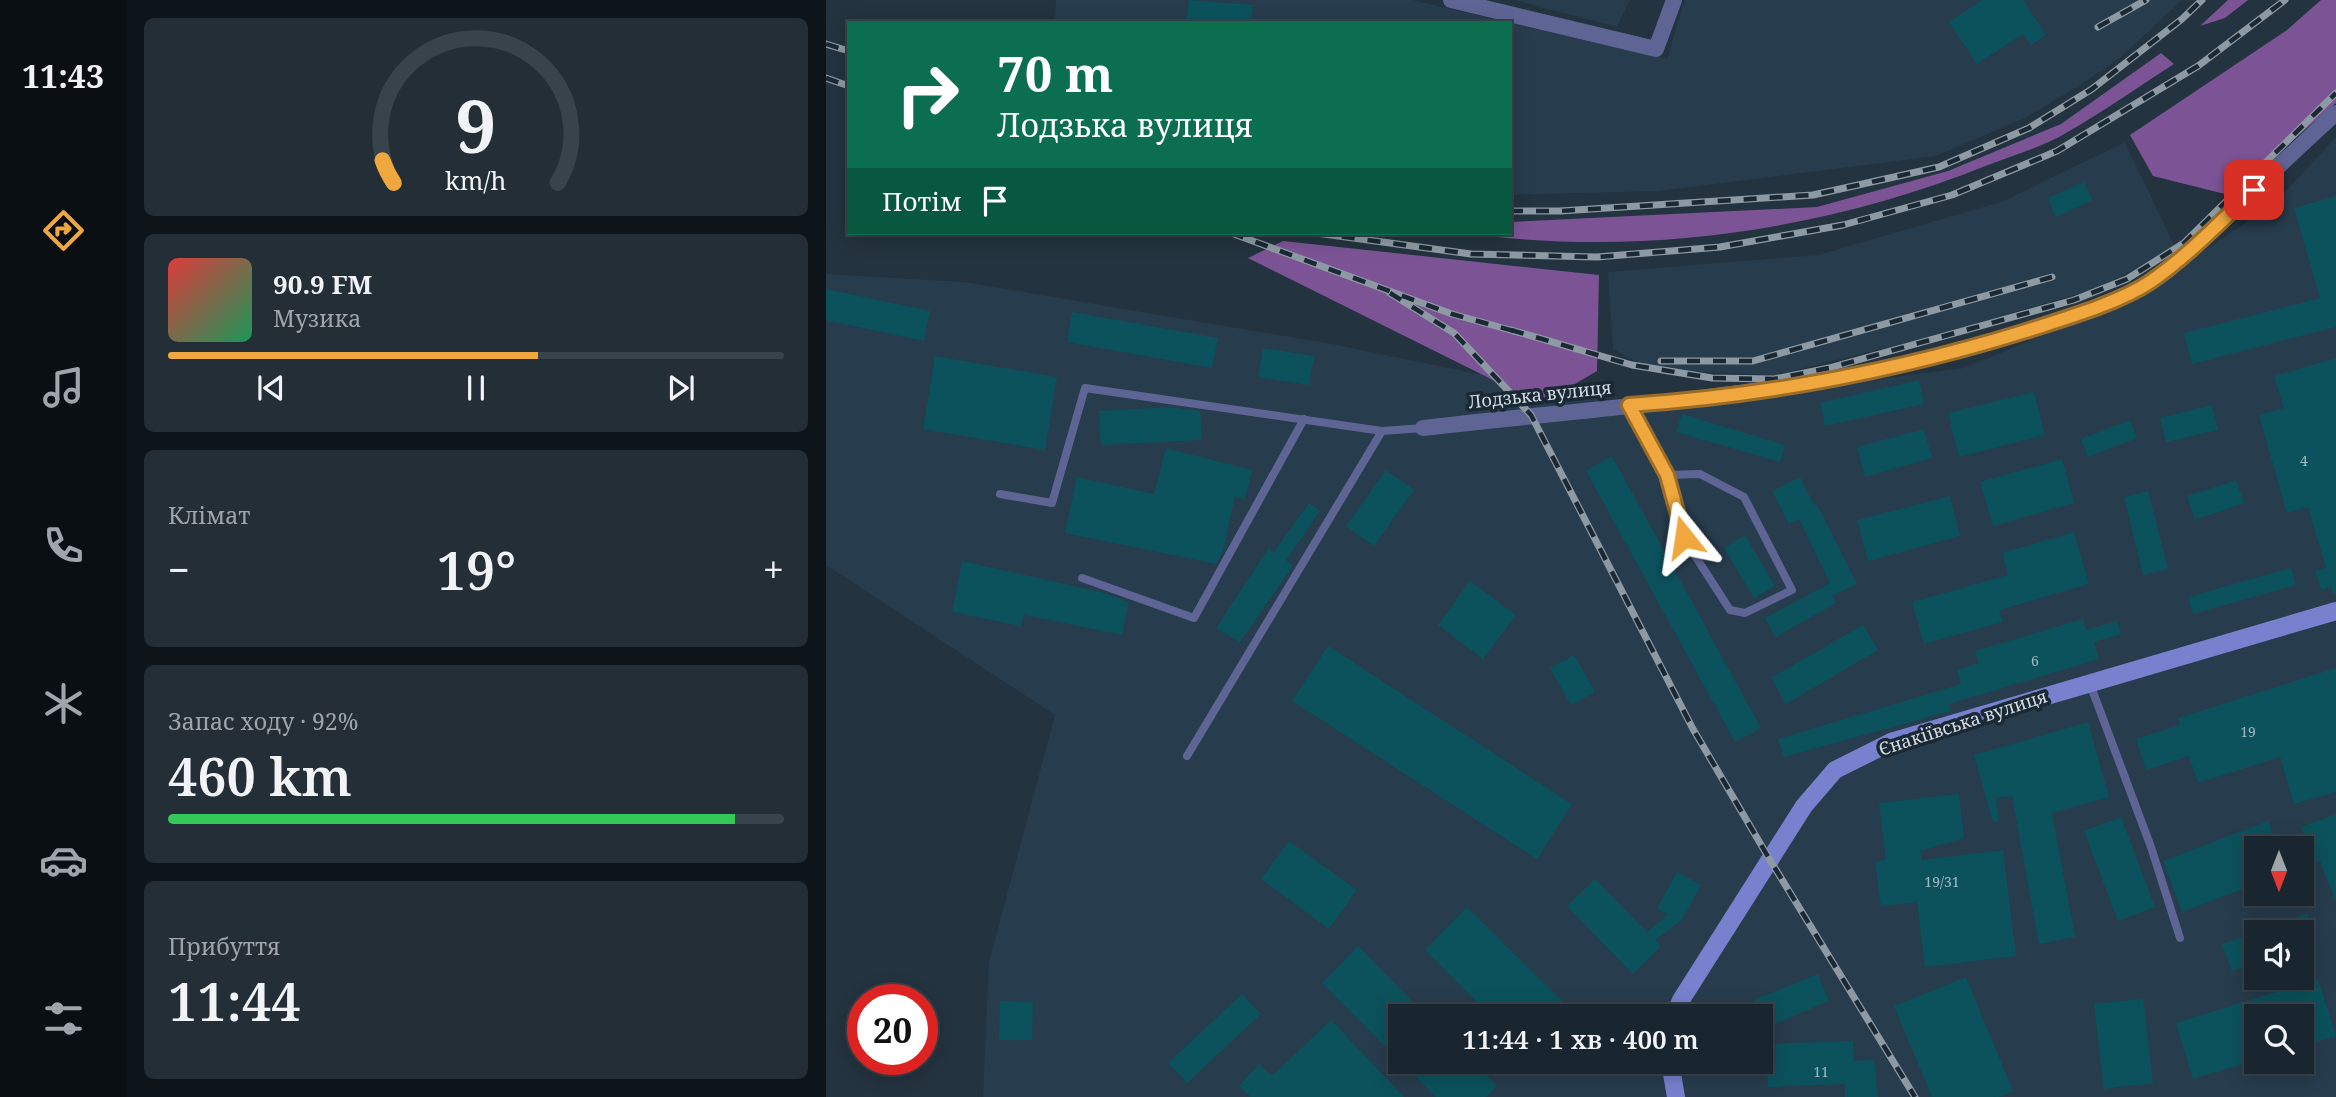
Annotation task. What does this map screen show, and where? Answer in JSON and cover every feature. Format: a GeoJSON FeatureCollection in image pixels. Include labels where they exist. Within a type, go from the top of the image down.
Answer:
{"type":"FeatureCollection","features":[{"type":"Feature","properties":{"kind":"street"},"geometry":{"type":"LineString","coordinates":[[1451,0],[1656,48],[1674,0]]}},
{"type":"Feature","properties":{"kind":"street","name":"Лодзька вулиця"},"geometry":{"type":"LineString","coordinates":[[1423,428],[1629,405],[1714,399],[1865,374],[1977,346],[2066,319],[2149,283],[2193,247],[2336,113]]}},
{"type":"Feature","properties":{"kind":"street","name":"Єнакіївська вулиця"},"geometry":{"type":"LineString","coordinates":[[1679,1004],[1804,806],[1835,770],[1891,742],[2336,611]]}},
{"type":"Feature","properties":{"kind":"street"},"geometry":{"type":"LineString","coordinates":[[1672,1074],[1676,1097]]}},
{"type":"Feature","properties":{"kind":"lane"},"geometry":{"type":"LineString","coordinates":[[1000,494],[1052,503],[1086,388],[1382,431],[1423,428]]}},
{"type":"Feature","properties":{"kind":"lane"},"geometry":{"type":"LineString","coordinates":[[1629,405],[1667,475],[1684,537],[1730,610],[1745,613],[1791,590],[1744,497],[1700,474],[1667,475]]}},
{"type":"Feature","properties":{"kind":"lane"},"geometry":{"type":"LineString","coordinates":[[1082,578],[1194,618],[1304,419]]}},
{"type":"Feature","properties":{"kind":"lane"},"geometry":{"type":"LineString","coordinates":[[1187,756],[1382,431]]}},
{"type":"Feature","properties":{"kind":"lane"},"geometry":{"type":"LineString","coordinates":[[2090,684],[2151,847],[2180,938]]}},
{"type":"Feature","properties":{"kind":"shaded area"},"geometry":{"type":"Polygon","coordinates":[[[1056,0],[1412,0],[1501,21],[1055,21],[1056,0]]]}},
{"type":"Feature","properties":{"kind":"shaded area"},"geometry":{"type":"Polygon","coordinates":[[[1515,0],[1630,0],[1617,27],[1515,0]]]}},
{"type":"Feature","properties":{"kind":"shaded area"},"geometry":{"type":"Polygon","coordinates":[[[1685,0],[2182,0],[2120,58],[2074,89],[2025,118],[1936,156],[1658,191],[1512,195],[1512,23],[1667,59],[1685,0]]]}},
{"type":"Feature","properties":{"kind":"shaded area"},"geometry":{"type":"Polygon","coordinates":[[[2228,0],[2248,0],[2225,18],[2200,26],[2228,0]]]}},
{"type":"Feature","properties":{"kind":"shaded area"},"geometry":{"type":"Polygon","coordinates":[[[2321,0],[2336,0],[2336,103],[2229,195],[2153,176],[2130,135],[2287,30],[2321,0]]]}},
{"type":"Feature","properties":{"kind":"shaded area"},"geometry":{"type":"Polygon","coordinates":[[[2161,53],[2174,64],[2057,138],[1925,188],[1860,207],[1795,222],[1663,240],[1596,242],[1481,235],[1512,235],[1512,222],[1817,207],[1948,171],[2061,124],[2161,53]]]}},
{"type":"Feature","properties":{"kind":"shaded area"},"geometry":{"type":"Polygon","coordinates":[[[2336,137],[2336,1097],[983,1097],[989,962],[1055,715],[826,565],[826,274],[964,282],[1332,344],[1650,409],[1964,368],[2133,298],[2274,204],[2336,137]]]}},
{"type":"Feature","properties":{"kind":"shaded area"},"geometry":{"type":"Polygon","coordinates":[[[2125,142],[2175,247],[2101,287],[1930,337],[1776,375],[1652,370],[1613,349],[1608,272],[1818,255],[2004,201],[2125,142]]]}},
{"type":"Feature","properties":{"kind":"shaded area"},"geometry":{"type":"Polygon","coordinates":[[[1283,241],[1599,275],[1597,371],[1541,404],[1248,258],[1283,241]]]}},
{"type":"Feature","properties":{"kind":"building"},"geometry":{"type":"Polygon","coordinates":[[[1189,0],[1253,5],[1251,21],[1186,21],[1189,0]]]}},
{"type":"Feature","properties":{"kind":"building"},"geometry":{"type":"Polygon","coordinates":[[[1982,0],[2023,0],[2046,35],[2031,45],[2023,34],[1977,64],[1949,22],[1982,0]]]}},
{"type":"Feature","properties":{"kind":"building"},"geometry":{"type":"Polygon","coordinates":[[[2084,182],[2092,200],[2056,217],[2048,198],[2084,182]]]}},
{"type":"Feature","properties":{"kind":"building"},"geometry":{"type":"Polygon","coordinates":[[[2336,196],[2336,327],[2192,364],[2184,333],[2320,298],[2294,208],[2336,196]]]}},
{"type":"Feature","properties":{"kind":"building"},"geometry":{"type":"Polygon","coordinates":[[[826,289],[930,311],[924,341],[826,320],[826,289]]]}},
{"type":"Feature","properties":{"kind":"building"},"geometry":{"type":"Polygon","coordinates":[[[1072,312],[1218,338],[1212,368],[1067,342],[1072,312]]]}},
{"type":"Feature","properties":{"kind":"building"},"geometry":{"type":"Polygon","coordinates":[[[1263,348],[1314,356],[1309,385],[1258,377],[1263,348]]]}},
{"type":"Feature","properties":{"kind":"building"},"geometry":{"type":"Polygon","coordinates":[[[935,356],[1057,377],[1045,450],[923,429],[935,356]]]}},
{"type":"Feature","properties":{"kind":"building"},"geometry":{"type":"Polygon","coordinates":[[[2336,358],[2336,593],[2333,594],[2331,587],[2321,590],[2315,571],[2326,568],[2308,507],[2287,513],[2259,415],[2284,408],[2274,376],[2336,358]]]}},
{"type":"Feature","properties":{"kind":"building"},"geometry":{"type":"Polygon","coordinates":[[[1919,380],[1924,404],[1825,426],[1820,403],[1919,380]]]}},
{"type":"Feature","properties":{"kind":"building"},"geometry":{"type":"Polygon","coordinates":[[[2034,392],[2045,435],[1959,457],[1948,413],[2034,392]]]}},
{"type":"Feature","properties":{"kind":"building"},"geometry":{"type":"Polygon","coordinates":[[[2212,405],[2218,430],[2166,442],[2160,418],[2212,405]]]}},
{"type":"Feature","properties":{"kind":"building"},"geometry":{"type":"Polygon","coordinates":[[[1170,407],[1200,411],[1202,440],[1101,445],[1099,411],[1170,407]]]}},
{"type":"Feature","properties":{"kind":"building"},"geometry":{"type":"Polygon","coordinates":[[[1682,414],[1785,445],[1780,462],[1676,432],[1682,414]]]}},
{"type":"Feature","properties":{"kind":"building"},"geometry":{"type":"Polygon","coordinates":[[[2130,420],[2137,438],[2088,457],[2081,439],[2130,420]]]}},
{"type":"Feature","properties":{"kind":"building"},"geometry":{"type":"Polygon","coordinates":[[[1924,429],[1932,458],[1865,477],[1857,447],[1924,429]]]}},
{"type":"Feature","properties":{"kind":"building"},"geometry":{"type":"Polygon","coordinates":[[[1166,448],[1252,470],[1245,499],[1235,496],[1223,552],[1216,564],[1065,533],[1077,477],[1154,494],[1166,448]]]}},
{"type":"Feature","properties":{"kind":"building"},"geometry":{"type":"Polygon","coordinates":[[[1612,456],[1761,728],[1735,742],[1586,471],[1612,456]]]}},
{"type":"Feature","properties":{"kind":"building"},"geometry":{"type":"Polygon","coordinates":[[[2062,459],[2074,503],[1993,526],[1980,482],[2062,459]]]}},
{"type":"Feature","properties":{"kind":"building"},"geometry":{"type":"Polygon","coordinates":[[[1386,470],[1414,490],[1374,546],[1346,526],[1386,470]]]}},
{"type":"Feature","properties":{"kind":"building"},"geometry":{"type":"Polygon","coordinates":[[[1800,477],[1814,505],[1817,504],[1857,584],[1832,596],[1836,603],[1776,637],[1765,618],[1830,583],[1799,519],[1789,524],[1772,491],[1800,477]]]}},
{"type":"Feature","properties":{"kind":"building"},"geometry":{"type":"Polygon","coordinates":[[[2236,480],[2244,503],[2195,520],[2187,496],[2236,480]]]}},
{"type":"Feature","properties":{"kind":"building"},"geometry":{"type":"Polygon","coordinates":[[[2148,491],[2168,569],[2143,575],[2124,497],[2148,491]]]}},
{"type":"Feature","properties":{"kind":"building"},"geometry":{"type":"Polygon","coordinates":[[[1950,496],[1960,536],[1868,561],[1857,520],[1950,496]]]}},
{"type":"Feature","properties":{"kind":"building"},"geometry":{"type":"Polygon","coordinates":[[[1309,503],[1320,511],[1286,560],[1293,566],[1240,642],[1216,628],[1269,548],[1274,552],[1309,503]]]}},
{"type":"Feature","properties":{"kind":"building"},"geometry":{"type":"Polygon","coordinates":[[[2074,532],[2089,584],[1999,610],[2003,622],[1924,644],[1912,602],[2008,575],[2002,553],[2074,532]]]}},
{"type":"Feature","properties":{"kind":"building"},"geometry":{"type":"Polygon","coordinates":[[[1745,535],[1775,586],[1754,598],[1724,548],[1745,535]]]}},
{"type":"Feature","properties":{"kind":"building"},"geometry":{"type":"Polygon","coordinates":[[[962,561],[1101,592],[1129,602],[1122,635],[1024,615],[1021,626],[952,612],[962,561]]]}},
{"type":"Feature","properties":{"kind":"building"},"geometry":{"type":"Polygon","coordinates":[[[2291,568],[2296,585],[2193,614],[2188,597],[2291,568]]]}},
{"type":"Feature","properties":{"kind":"building"},"geometry":{"type":"Polygon","coordinates":[[[1470,581],[1516,615],[1483,659],[1438,625],[1470,581]]]}},
{"type":"Feature","properties":{"kind":"building"},"geometry":{"type":"Polygon","coordinates":[[[2083,619],[2086,630],[2117,621],[2121,634],[2094,642],[2099,659],[1949,704],[1951,711],[1784,757],[1778,739],[1961,684],[1957,670],[1979,663],[1975,651],[2083,619]]]}},
{"type":"Feature","properties":{"kind":"building"},"geometry":{"type":"Polygon","coordinates":[[[1863,625],[1878,650],[1786,704],[1771,678],[1863,625]]]}},
{"type":"Feature","properties":{"kind":"building"},"geometry":{"type":"Polygon","coordinates":[[[1328,646],[1572,804],[1537,859],[1292,701],[1328,646]]]}},
{"type":"Feature","properties":{"kind":"building"},"geometry":{"type":"Polygon","coordinates":[[[1574,655],[1595,692],[1571,705],[1550,668],[1574,655]]]}},
{"type":"Feature","properties":{"kind":"building"},"geometry":{"type":"Polygon","coordinates":[[[2336,668],[2336,792],[2294,804],[2280,757],[2198,783],[2189,756],[2146,770],[2136,739],[2180,725],[2178,718],[2336,668]]]}},
{"type":"Feature","properties":{"kind":"building"},"geometry":{"type":"Polygon","coordinates":[[[2088,722],[2109,797],[2052,813],[2075,937],[2039,944],[2012,796],[1996,798],[1999,821],[1993,822],[1974,755],[2088,722]]]}},
{"type":"Feature","properties":{"kind":"building"},"geometry":{"type":"Polygon","coordinates":[[[1959,794],[1964,838],[1920,851],[1922,860],[2003,850],[2016,956],[1925,967],[1917,902],[1881,906],[1875,862],[1886,860],[1879,803],[1959,794]]]}},
{"type":"Feature","properties":{"kind":"building"},"geometry":{"type":"Polygon","coordinates":[[[2336,814],[2336,900],[2320,861],[2314,863],[2314,836],[2304,836],[2301,827],[2336,814]]]}},
{"type":"Feature","properties":{"kind":"building"},"geometry":{"type":"Polygon","coordinates":[[[2121,817],[2155,907],[2118,921],[2084,831],[2121,817]]]}},
{"type":"Feature","properties":{"kind":"building"},"geometry":{"type":"Polygon","coordinates":[[[2268,821],[2274,836],[2244,836],[2244,889],[2182,912],[2163,861],[2268,821]]]}},
{"type":"Feature","properties":{"kind":"building"},"geometry":{"type":"Polygon","coordinates":[[[1289,841],[1357,890],[1329,929],[1261,879],[1289,841]]]}},
{"type":"Feature","properties":{"kind":"building"},"geometry":{"type":"Polygon","coordinates":[[[1677,872],[1701,885],[1681,921],[1655,940],[1661,946],[1633,974],[1567,906],[1595,879],[1647,932],[1668,915],[1657,908],[1677,872]]]}},
{"type":"Feature","properties":{"kind":"building"},"geometry":{"type":"Polygon","coordinates":[[[1467,907],[1565,1004],[1479,1004],[1425,950],[1467,907]]]}},
{"type":"Feature","properties":{"kind":"building"},"geometry":{"type":"Polygon","coordinates":[[[2307,913],[2310,920],[2288,920],[2307,913]]]}},
{"type":"Feature","properties":{"kind":"building"},"geometry":{"type":"Polygon","coordinates":[[[2244,936],[2244,967],[2232,971],[2222,944],[2244,936]]]}},
{"type":"Feature","properties":{"kind":"building"},"geometry":{"type":"Polygon","coordinates":[[[1358,946],[1415,1004],[1388,1004],[1388,1049],[1322,983],[1358,946]]]}},
{"type":"Feature","properties":{"kind":"building"},"geometry":{"type":"Polygon","coordinates":[[[1818,974],[1829,1001],[1773,1025],[1773,1004],[1756,1004],[1754,1000],[1818,974]]]}},
{"type":"Feature","properties":{"kind":"building"},"geometry":{"type":"Polygon","coordinates":[[[1966,977],[2013,1091],[1999,1097],[1932,1097],[1894,1006],[1966,977]]]}},
{"type":"Feature","properties":{"kind":"building"},"geometry":{"type":"Polygon","coordinates":[[[2318,979],[2336,1036],[2314,1042],[2314,1004],[2244,1004],[2244,1064],[2193,1079],[2176,1023],[2282,990],[2314,990],[2314,980],[2318,979]]]}},
{"type":"Feature","properties":{"kind":"building"},"geometry":{"type":"Polygon","coordinates":[[[1242,994],[1261,1014],[1187,1083],[1168,1063],[1242,994]]]}},
{"type":"Feature","properties":{"kind":"building"},"geometry":{"type":"Polygon","coordinates":[[[2143,999],[2153,1083],[2104,1089],[2094,1004],[2143,999]]]}},
{"type":"Feature","properties":{"kind":"building"},"geometry":{"type":"Polygon","coordinates":[[[1000,1001],[1033,1002],[1032,1040],[999,1040],[1000,1001]]]}},
{"type":"Feature","properties":{"kind":"building"},"geometry":{"type":"Polygon","coordinates":[[[1331,1020],[1404,1097],[1251,1097],[1239,1086],[1259,1064],[1272,1076],[1331,1020]]]}},
{"type":"Feature","properties":{"kind":"building"},"geometry":{"type":"Polygon","coordinates":[[[1853,1041],[1854,1061],[1874,1060],[1878,1097],[1845,1097],[1845,1084],[1768,1087],[1767,1074],[1773,1074],[1773,1044],[1853,1041]]]}},
{"type":"Feature","properties":{"kind":"building"},"geometry":{"type":"Polygon","coordinates":[[[1413,1074],[1486,1074],[1497,1086],[1486,1097],[1436,1097],[1413,1074]]]}},
{"type":"Feature","properties":{"kind":"railway"},"geometry":{"type":"LineString","coordinates":[[2098,27],[2146,0]]}},
{"type":"Feature","properties":{"kind":"railway"},"geometry":{"type":"LineString","coordinates":[[1512,211],[1560,211],[1813,195],[1939,167],[2029,128],[2092,89],[2182,19],[2202,0]]}},
{"type":"Feature","properties":{"kind":"railway"},"geometry":{"type":"LineString","coordinates":[[1331,235],[1471,254],[1597,257],[1720,247],[1843,225],[1952,195],[2057,151],[2198,66],[2285,0]]}},
{"type":"Feature","properties":{"kind":"railway"},"geometry":{"type":"LineString","coordinates":[[826,44],[847,50]]}},
{"type":"Feature","properties":{"kind":"railway"},"geometry":{"type":"LineString","coordinates":[[826,78],[847,85]]}},
{"type":"Feature","properties":{"kind":"railway"},"geometry":{"type":"LineString","coordinates":[[1511,330],[1632,365],[1712,378],[1774,379],[1829,368],[2074,300],[2127,279],[2184,243],[2336,93]]}},
{"type":"Feature","properties":{"kind":"railway"},"geometry":{"type":"LineString","coordinates":[[1236,235],[1452,314],[1521,333]]}},
{"type":"Feature","properties":{"kind":"railway"},"geometry":{"type":"LineString","coordinates":[[1661,361],[1753,361],[2052,277]]}},
{"type":"Feature","properties":{"kind":"railway"},"geometry":{"type":"LineString","coordinates":[[1390,293],[1454,333],[1531,415],[1693,729],[1915,1097]]}},
{"type":"Feature","properties":{"kind":"route"},"geometry":{"type":"LineString","coordinates":[[1684,537],[1667,475],[1629,405],[1714,399],[1865,374],[1977,346],[2066,319],[2149,283],[2193,247],[2254,190]]}}]}
